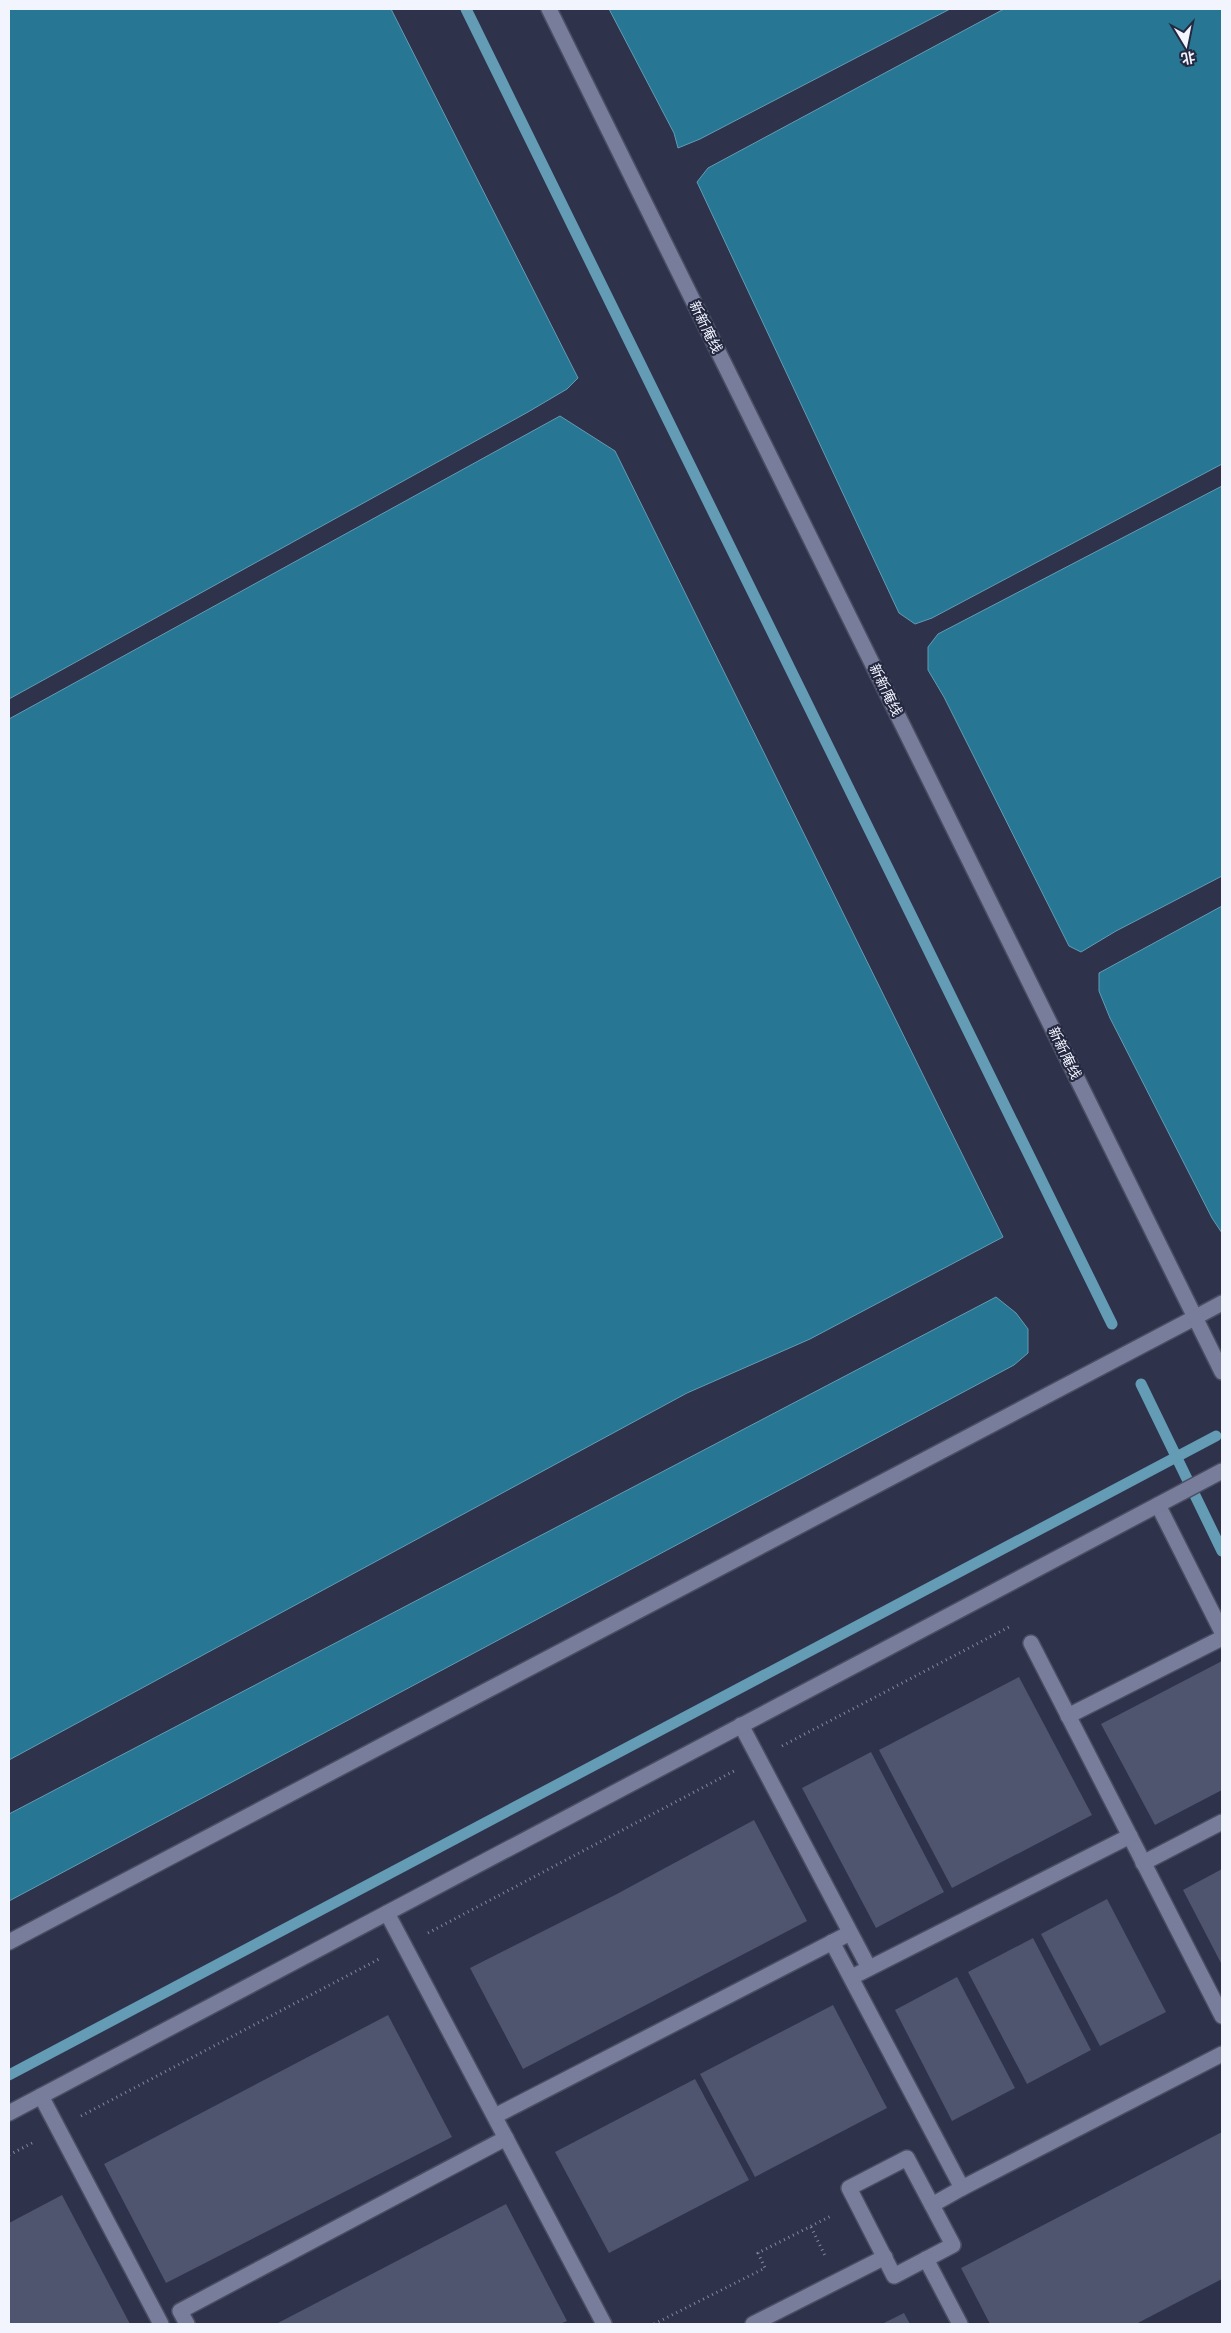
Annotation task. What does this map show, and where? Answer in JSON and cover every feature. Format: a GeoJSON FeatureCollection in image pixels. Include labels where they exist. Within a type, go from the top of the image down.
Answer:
{"type":"FeatureCollection","features":[{"type":"Feature","properties":{"kind":"street","name":"新新庵线"},"geometry":{"type":"LineString","coordinates":[[549,9],[1222,1372]]}},
{"type":"Feature","properties":{"kind":"street"},"geometry":{"type":"LineString","coordinates":[[9,1942],[1222,1303]]}},
{"type":"Feature","properties":{"kind":"street"},"geometry":{"type":"LineString","coordinates":[[9,2113],[1222,1471]]}},
{"type":"Feature","properties":{"kind":"street"},"geometry":{"type":"LineString","coordinates":[[1158,1505],[1222,1632]]}},
{"type":"Feature","properties":{"kind":"street"},"geometry":{"type":"LineString","coordinates":[[1068,1716],[1222,1638]]}},
{"type":"Feature","properties":{"kind":"street"},"geometry":{"type":"LineString","coordinates":[[1031,1643],[1222,2016]]}},
{"type":"Feature","properties":{"kind":"street"},"geometry":{"type":"LineString","coordinates":[[741,1726],[869,1968]]}},
{"type":"Feature","properties":{"kind":"street"},"geometry":{"type":"LineString","coordinates":[[1144,1863],[1222,1822]]}},
{"type":"Feature","properties":{"kind":"street"},"geometry":{"type":"LineString","coordinates":[[852,1977],[1130,1836]]}},
{"type":"Feature","properties":{"kind":"street"},"geometry":{"type":"LineString","coordinates":[[387,1913],[604,2324]]}},
{"type":"Feature","properties":{"kind":"street"},"geometry":{"type":"LineString","coordinates":[[495,2116],[850,1933]]}},
{"type":"Feature","properties":{"kind":"street"},"geometry":{"type":"LineString","coordinates":[[832,1942],[962,2188]]}},
{"type":"Feature","properties":{"kind":"street"},"geometry":{"type":"LineString","coordinates":[[932,2205],[1222,2054]]}},
{"type":"Feature","properties":{"kind":"street"},"geometry":{"type":"LineString","coordinates":[[41,2096],[160,2323],[506,2138]]}},
{"type":"Feature","properties":{"kind":"street"},"geometry":{"type":"LineString","coordinates":[[907,2158],[932,2205],[953,2245],[894,2276],[849,2188],[907,2158]]}},
{"type":"Feature","properties":{"kind":"street"},"geometry":{"type":"LineString","coordinates":[[753,2324],[884,2257]]}},
{"type":"Feature","properties":{"kind":"street"},"geometry":{"type":"LineString","coordinates":[[926,2259],[960,2324]]}},
{"type":"Feature","properties":{"kind":"street"},"geometry":{"type":"LineString","coordinates":[[180,2311],[188,2324]]}},
{"type":"Feature","properties":{"kind":"path"},"geometry":{"type":"LineString","coordinates":[[9,2155],[1012,1626]]}},
{"type":"Feature","properties":{"kind":"path"},"geometry":{"type":"LineString","coordinates":[[654,2324],[765,2268],[758,2253],[856,2203]]}},
{"type":"Feature","properties":{"kind":"path"},"geometry":{"type":"LineString","coordinates":[[811,2226],[838,2281]]}},
{"type":"Feature","properties":{"kind":"water"},"geometry":{"type":"Polygon","coordinates":[[[9,9],[391,9],[578,378],[567,389],[528,412],[9,699],[9,9]]]}},
{"type":"Feature","properties":{"kind":"water"},"geometry":{"type":"Polygon","coordinates":[[[609,9],[950,9],[700,139],[678,148],[674,133],[609,9]]]}},
{"type":"Feature","properties":{"kind":"water"},"geometry":{"type":"Polygon","coordinates":[[[1004,9],[1222,9],[1222,464],[932,618],[915,624],[899,613],[697,182],[708,168],[1004,9]]]}},
{"type":"Feature","properties":{"kind":"water"},"geometry":{"type":"Polygon","coordinates":[[[560,416],[615,451],[1003,1237],[810,1339],[687,1393],[9,1760],[9,719],[560,416]]]}},
{"type":"Feature","properties":{"kind":"water"},"geometry":{"type":"Polygon","coordinates":[[[1222,486],[1222,876],[1116,931],[1081,952],[1069,946],[944,697],[928,670],[928,647],[938,634],[1222,486]]]}},
{"type":"Feature","properties":{"kind":"water"},"geometry":{"type":"Polygon","coordinates":[[[1222,906],[1222,1233],[1212,1218],[1110,1018],[1099,991],[1099,973],[1222,906]]]}},
{"type":"Feature","properties":{"kind":"water"},"geometry":{"type":"Polygon","coordinates":[[[996,1297],[1016,1313],[1028,1329],[1028,1353],[1014,1365],[9,1901],[9,1814],[996,1297]]]}},
{"type":"Feature","properties":{"kind":"building"},"geometry":{"type":"Polygon","coordinates":[[[1222,1661],[1222,1790],[1155,1825],[1101,1724],[1222,1661]]]}},
{"type":"Feature","properties":{"kind":"building"},"geometry":{"type":"Polygon","coordinates":[[[1019,1677],[1092,1815],[952,1888],[879,1750],[1019,1677]]]}},
{"type":"Feature","properties":{"kind":"building"},"geometry":{"type":"Polygon","coordinates":[[[871,1752],[944,1892],[876,1928],[802,1788],[871,1752]]]}},
{"type":"Feature","properties":{"kind":"building"},"geometry":{"type":"Polygon","coordinates":[[[754,1820],[807,1921],[523,2069],[470,1968],[615,1895],[754,1820]]]}},
{"type":"Feature","properties":{"kind":"building"},"geometry":{"type":"Polygon","coordinates":[[[1222,1869],[1222,1965],[1183,1890],[1222,1869]]]}},
{"type":"Feature","properties":{"kind":"building"},"geometry":{"type":"Polygon","coordinates":[[[1107,1899],[1166,2012],[1100,2046],[1041,1934],[1107,1899]]]}},
{"type":"Feature","properties":{"kind":"building"},"geometry":{"type":"Polygon","coordinates":[[[1033,1938],[1091,2050],[1027,2084],[968,1972],[1033,1938]]]}},
{"type":"Feature","properties":{"kind":"building"},"geometry":{"type":"Polygon","coordinates":[[[957,1977],[1015,2088],[952,2121],[895,2010],[957,1977]]]}},
{"type":"Feature","properties":{"kind":"building"},"geometry":{"type":"Polygon","coordinates":[[[833,2005],[887,2108],[755,2177],[700,2074],[833,2005]]]}},
{"type":"Feature","properties":{"kind":"building"},"geometry":{"type":"Polygon","coordinates":[[[388,2015],[452,2137],[166,2283],[104,2164],[388,2015]]]}},
{"type":"Feature","properties":{"kind":"building"},"geometry":{"type":"Polygon","coordinates":[[[695,2079],[749,2180],[609,2253],[555,2152],[695,2079]]]}},
{"type":"Feature","properties":{"kind":"building"},"geometry":{"type":"Polygon","coordinates":[[[1222,2132],[1222,2279],[1136,2324],[990,2324],[961,2268],[1222,2132]]]}},
{"type":"Feature","properties":{"kind":"building"},"geometry":{"type":"Polygon","coordinates":[[[62,2195],[130,2324],[9,2324],[9,2223],[62,2195]]]}},
{"type":"Feature","properties":{"kind":"building"},"geometry":{"type":"Polygon","coordinates":[[[506,2204],[567,2321],[560,2324],[276,2324],[506,2204]]]}},
{"type":"Feature","properties":{"kind":"building"},"geometry":{"type":"Polygon","coordinates":[[[904,2313],[910,2324],[882,2324],[904,2313]]]}},
{"type":"Feature","properties":{"kind":"waterway"},"geometry":{"type":"LineString","coordinates":[[466,9],[1112,1324]]}},
{"type":"Feature","properties":{"kind":"waterway"},"geometry":{"type":"LineString","coordinates":[[1141,1384],[1222,1551]]}},
{"type":"Feature","properties":{"kind":"waterway"},"geometry":{"type":"LineString","coordinates":[[9,2075],[1216,1436]]}}]}
